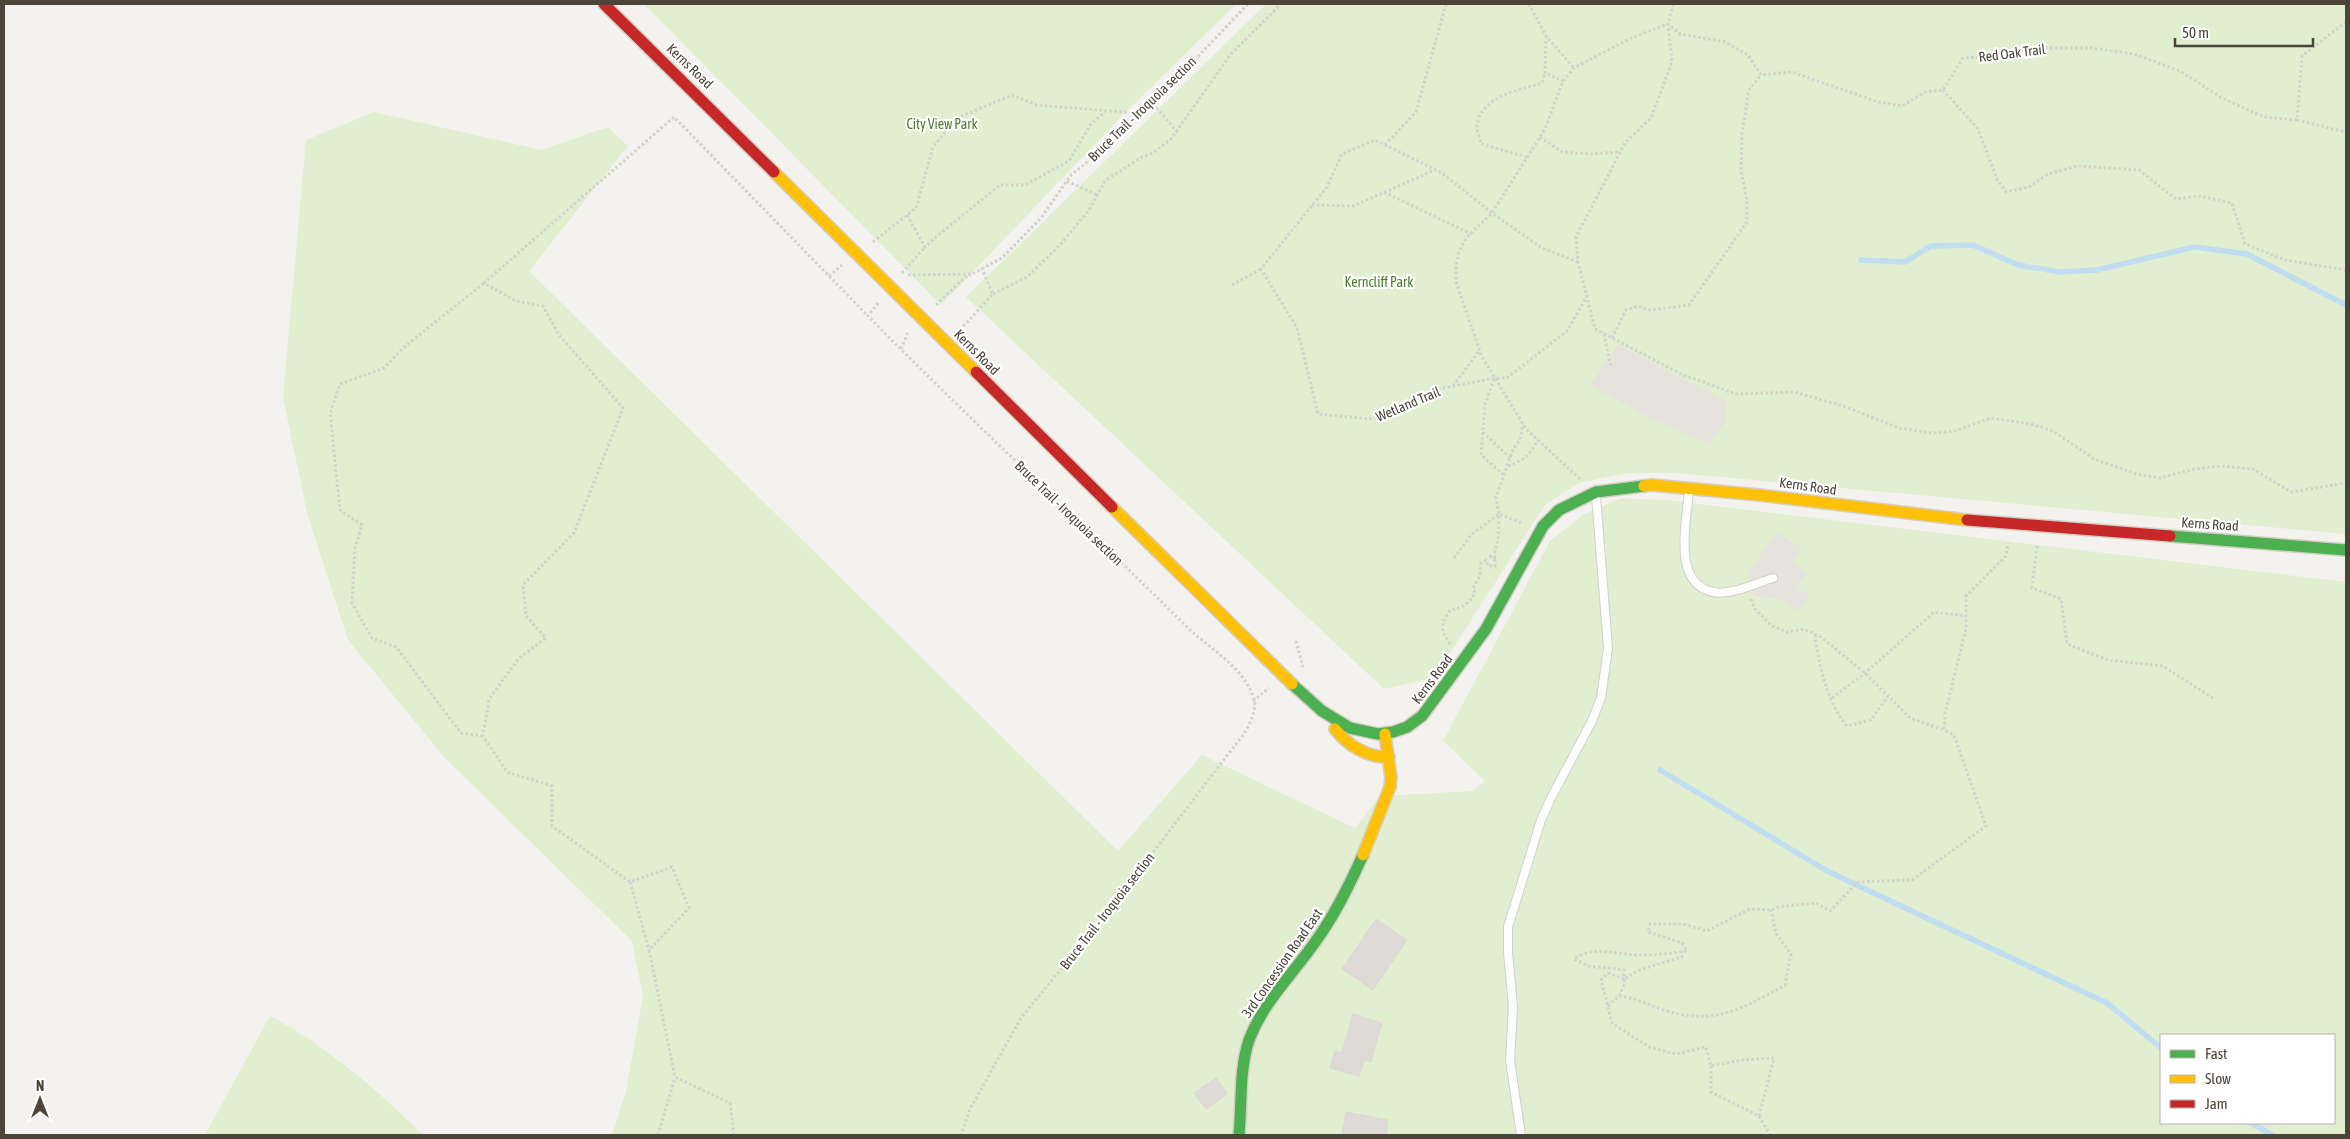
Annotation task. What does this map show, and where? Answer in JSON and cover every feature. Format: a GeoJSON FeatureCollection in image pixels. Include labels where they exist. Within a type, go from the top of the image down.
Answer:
{"type":"FeatureCollection","features":[{"type":"Feature","properties":{"kind":"street","name":"Kerns Road"},"geometry":{"type":"LineString","coordinates":[[604,4],[1292,685],[1330,719],[1353,731],[1385,734],[1402,731],[1412,726],[1451,680],[1486,629],[1543,526],[1559,510],[1574,501],[1596,492],[1652,485],[1759,495],[1936,518],[2346,550]]}},
{"type":"Feature","properties":{"kind":"street","name":"Kerns Road"},"geometry":{"type":"LineString","coordinates":[[1330,719],[1336,732],[1367,754],[1380,759],[1389,757]]}},
{"type":"Feature","properties":{"kind":"street"},"geometry":{"type":"LineString","coordinates":[[1385,734],[1389,757]]}},
{"type":"Feature","properties":{"kind":"street","name":"3rd Concession Road East"},"geometry":{"type":"LineString","coordinates":[[1239,1135],[1243,1064],[1249,1040],[1260,1017],[1291,973],[1308,955],[1348,888],[1390,787],[1389,757]]}},
{"type":"Feature","properties":{"kind":"lane"},"geometry":{"type":"LineString","coordinates":[[1689,488],[1684,547],[1687,572],[1698,585],[1714,593],[1732,591],[1773,578]]}},
{"type":"Feature","properties":{"kind":"lane"},"geometry":{"type":"LineString","coordinates":[[1521,1135],[1510,1060],[1512,1008],[1508,927],[1541,820],[1592,721],[1601,698],[1608,648],[1596,492]]}},
{"type":"Feature","properties":{"kind":"path","name":"Bruce Trail - Iroquoia section"},"geometry":{"type":"LineString","coordinates":[[925,247],[900,275],[972,274],[1002,258],[1041,218],[1067,181],[1098,154],[1150,100],[1188,67],[1248,4]]}},
{"type":"Feature","properties":{"kind":"path"},"geometry":{"type":"LineString","coordinates":[[958,333],[993,294],[1027,277],[1060,246],[1089,210],[1105,180],[1142,157],[1153,153],[1177,132],[1231,54],[1281,4]]}},
{"type":"Feature","properties":{"kind":"path"},"geometry":{"type":"LineString","coordinates":[[1385,145],[1416,112],[1446,4]]}},
{"type":"Feature","properties":{"kind":"path"},"geometry":{"type":"LineString","coordinates":[[1529,4],[1546,36],[1574,68]]}},
{"type":"Feature","properties":{"kind":"path"},"geometry":{"type":"LineString","coordinates":[[1673,4],[1668,24],[1672,62],[1651,118],[1625,143],[1576,237],[1578,262],[1588,295],[1595,329],[1681,374],[1736,394],[1795,392],[1846,406],[1898,428],[1931,433],[1955,431],[1992,418],[2031,424],[2053,431],[2094,459],[2136,474],[2160,478],[2194,469],[2222,466],[2254,469],[2291,492],[2346,483]]}},
{"type":"Feature","properties":{"kind":"path"},"geometry":{"type":"LineString","coordinates":[[2297,120],[2302,56],[2346,22]]}},
{"type":"Feature","properties":{"kind":"path"},"geometry":{"type":"LineString","coordinates":[[1596,492],[1523,424],[1480,350],[1456,282],[1456,267],[1459,252],[1471,234],[1492,213],[1545,129],[1563,81],[1574,68],[1631,38],[1668,24]]}},
{"type":"Feature","properties":{"kind":"path"},"geometry":{"type":"LineString","coordinates":[[1668,24],[1680,34],[1725,42],[1740,50],[1748,55],[1761,75]]}},
{"type":"Feature","properties":{"kind":"path"},"geometry":{"type":"LineString","coordinates":[[1527,157],[1481,144],[1476,126],[1482,110],[1497,98],[1542,82],[1545,73],[1546,36]]}},
{"type":"Feature","properties":{"kind":"path","name":"Red Oak Trail"},"geometry":{"type":"LineString","coordinates":[[1943,90],[1963,58],[2001,56],[2032,48],[2091,48],[2134,54],[2180,71],[2222,98],[2264,117],[2297,120],[2346,132]]}},
{"type":"Feature","properties":{"kind":"path"},"geometry":{"type":"LineString","coordinates":[[1612,338],[1626,310],[1638,306],[1650,310],[1689,304],[1746,222],[1747,200],[1741,171],[1742,134],[1748,90],[1761,75],[1792,72],[1878,102],[1902,106],[1925,92],[1943,90],[1978,129],[1997,179],[2006,192],[2029,187],[2048,174],[2077,166],[2139,170],[2176,199],[2198,196],[2232,203],[2244,244],[2285,260],[2346,270]]}},
{"type":"Feature","properties":{"kind":"path"},"geometry":{"type":"LineString","coordinates":[[1545,73],[1563,81]]}},
{"type":"Feature","properties":{"kind":"path"},"geometry":{"type":"LineString","coordinates":[[829,276],[916,208],[933,147],[957,118],[1012,95],[1037,106],[1136,114]]}},
{"type":"Feature","properties":{"kind":"path"},"geometry":{"type":"LineString","coordinates":[[1150,100],[1177,132]]}},
{"type":"Feature","properties":{"kind":"path"},"geometry":{"type":"LineString","coordinates":[[907,215],[925,247],[1000,185],[1025,185],[1069,161],[1091,124],[1106,111]]}},
{"type":"Feature","properties":{"kind":"path","name":"Bruce Trail - Iroquoia section"},"geometry":{"type":"LineString","coordinates":[[484,283],[674,117],[993,441],[1077,518],[1198,639],[1237,669],[1254,697],[1252,719],[1243,735],[1101,920],[1022,1018],[970,1109],[961,1135]]}},
{"type":"Feature","properties":{"kind":"path"},"geometry":{"type":"LineString","coordinates":[[1540,137],[1562,152],[1592,154],[1620,152]]}},
{"type":"Feature","properties":{"kind":"path"},"geometry":{"type":"LineString","coordinates":[[1232,285],[1261,269],[1327,187],[1342,154],[1375,140],[1435,170],[1542,248],[1578,262]]}},
{"type":"Feature","properties":{"kind":"path"},"geometry":{"type":"LineString","coordinates":[[1312,205],[1353,206],[1435,170]]}},
{"type":"Feature","properties":{"kind":"path"},"geometry":{"type":"LineString","coordinates":[[1067,181],[1097,195]]}},
{"type":"Feature","properties":{"kind":"path"},"geometry":{"type":"LineString","coordinates":[[1384,192],[1471,234]]}},
{"type":"Feature","properties":{"kind":"path"},"geometry":{"type":"LineString","coordinates":[[982,269],[993,294]]}},
{"type":"Feature","properties":{"kind":"path","name":"Wetland Trail"},"geometry":{"type":"LineString","coordinates":[[1261,269],[1297,328],[1318,414],[1370,419],[1433,390],[1495,378],[1507,378],[1567,331],[1588,295]]}},
{"type":"Feature","properties":{"kind":"path"},"geometry":{"type":"LineString","coordinates":[[935,306],[964,278],[972,274]]}},
{"type":"Feature","properties":{"kind":"path"},"geometry":{"type":"LineString","coordinates":[[483,736],[461,733],[396,647],[372,638],[352,602],[355,548],[362,525],[340,510],[330,413],[340,384],[384,368],[403,348],[484,283],[516,301],[543,306],[559,335],[623,408],[574,533],[523,585],[526,616],[546,638],[518,658],[489,699],[483,736],[507,772],[552,786],[552,826],[630,882],[649,950],[675,1077],[658,1135]]}},
{"type":"Feature","properties":{"kind":"path"},"geometry":{"type":"LineString","coordinates":[[868,316],[890,287]]}},
{"type":"Feature","properties":{"kind":"path"},"geometry":{"type":"LineString","coordinates":[[1604,334],[1611,367]]}},
{"type":"Feature","properties":{"kind":"path"},"geometry":{"type":"LineString","coordinates":[[1452,387],[1480,350]]}},
{"type":"Feature","properties":{"kind":"path"},"geometry":{"type":"LineString","coordinates":[[1495,378],[1486,405],[1481,455],[1504,475]]}},
{"type":"Feature","properties":{"kind":"path"},"geometry":{"type":"LineString","coordinates":[[1443,632],[1443,622],[1450,610],[1462,608],[1468,604],[1475,593],[1473,588],[1480,576],[1480,563],[1486,560],[1488,566],[1495,566],[1495,561],[1490,555],[1496,560],[1494,555],[1498,538],[1499,514],[1496,497],[1510,458],[1520,440],[1523,424]]}},
{"type":"Feature","properties":{"kind":"path"},"geometry":{"type":"LineString","coordinates":[[1483,432],[1510,458]]}},
{"type":"Feature","properties":{"kind":"path"},"geometry":{"type":"LineString","coordinates":[[1508,466],[1522,461],[1532,452],[1538,440]]}},
{"type":"Feature","properties":{"kind":"path"},"geometry":{"type":"LineString","coordinates":[[1454,558],[1472,534],[1499,514]]}},
{"type":"Feature","properties":{"kind":"path"},"geometry":{"type":"LineString","coordinates":[[1944,730],[1945,714],[1966,628],[1966,596],[2006,556],[2010,524]]}},
{"type":"Feature","properties":{"kind":"path"},"geometry":{"type":"LineString","coordinates":[[2035,526],[2038,551],[2032,588],[2061,599],[2067,644],[2108,660],[2163,666],[2214,699]]}},
{"type":"Feature","properties":{"kind":"path"},"geometry":{"type":"LineString","coordinates":[[1608,1006],[1619,996],[1625,983],[1624,970],[1589,966],[1574,959],[1584,952],[1607,951],[1623,955],[1645,955],[1687,951],[1682,942],[1648,932],[1650,924],[1683,924],[1707,931],[1750,909],[1771,910],[1778,907],[1816,903],[1830,911],[1858,882],[1912,880],[1986,826],[1954,735],[1910,718],[1865,673],[1815,634],[1804,629],[1787,632],[1772,626],[1755,609],[1746,586]]}},
{"type":"Feature","properties":{"kind":"path"},"geometry":{"type":"LineString","coordinates":[[1832,698],[1865,673],[1934,612],[1966,616]]}},
{"type":"Feature","properties":{"kind":"path"},"geometry":{"type":"LineString","coordinates":[[1815,634],[1817,658],[1839,717],[1847,726],[1871,720],[1888,696]]}},
{"type":"Feature","properties":{"kind":"path"},"geometry":{"type":"LineString","coordinates":[[630,882],[672,868],[689,908],[649,950]]}},
{"type":"Feature","properties":{"kind":"path"},"geometry":{"type":"LineString","coordinates":[[1619,996],[1636,998],[1663,1010],[1710,1017],[1746,1007],[1785,985],[1791,954],[1776,934],[1771,910]]}},
{"type":"Feature","properties":{"kind":"path"},"geometry":{"type":"LineString","coordinates":[[1682,951],[1682,957],[1639,970],[1624,979],[1608,974],[1602,980],[1612,1023],[1649,1047],[1676,1054],[1706,1047],[1711,1066],[1711,1092],[1759,1116],[1770,1135]]}},
{"type":"Feature","properties":{"kind":"path"},"geometry":{"type":"LineString","coordinates":[[1711,1066],[1742,1060],[1774,1058],[1759,1116]]}},
{"type":"Feature","properties":{"kind":"path"},"geometry":{"type":"LineString","coordinates":[[675,1077],[730,1103],[734,1135]]}},
{"type":"Feature","properties":{"kind":"green space","name":"City View Park"},"geometry":{"type":"Polygon","coordinates":[[[644,4],[1236,4],[1129,109],[941,305],[644,4]]]}},
{"type":"Feature","properties":{"kind":"green space","name":"Kerncliff Park"},"geometry":{"type":"Polygon","coordinates":[[[1266,4],[2346,4],[2346,534],[1677,473],[1628,473],[1578,483],[1545,505],[1434,678],[1384,689],[966,297],[1266,4]]]}},
{"type":"Feature","properties":{"kind":"green space"},"geometry":{"type":"Polygon","coordinates":[[[374,112],[541,150],[608,127],[628,146],[529,271],[1118,851],[1202,755],[1355,828],[1380,796],[1473,791],[1485,781],[1443,741],[1550,541],[1583,515],[1621,498],[1665,500],[2346,582],[2346,1135],[612,1135],[626,1091],[643,996],[632,941],[444,757],[348,640],[307,513],[283,397],[306,140],[374,112]]]}},
{"type":"Feature","properties":{"kind":"green space"},"geometry":{"type":"Polygon","coordinates":[[[270,1016],[311,1040],[351,1070],[389,1102],[423,1135],[205,1135],[270,1016]]]}},
{"type":"Feature","properties":{"kind":"shaded area"},"geometry":{"type":"Polygon","coordinates":[[[1618,345],[1727,402],[1725,422],[1709,444],[1648,417],[1590,385],[1618,345]]]}},
{"type":"Feature","properties":{"kind":"shaded area"},"geometry":{"type":"Polygon","coordinates":[[[1776,533],[1802,548],[1792,562],[1807,573],[1796,587],[1810,596],[1800,611],[1776,598],[1752,596],[1748,574],[1776,533]]]}},
{"type":"Feature","properties":{"kind":"building"},"geometry":{"type":"Polygon","coordinates":[[[1376,919],[1407,940],[1373,990],[1342,969],[1376,919]]]}},
{"type":"Feature","properties":{"kind":"building"},"geometry":{"type":"Polygon","coordinates":[[[1353,1014],[1382,1023],[1371,1062],[1364,1060],[1359,1076],[1330,1068],[1335,1051],[1342,1053],[1353,1014]]]}},
{"type":"Feature","properties":{"kind":"building"},"geometry":{"type":"Polygon","coordinates":[[[1216,1078],[1227,1094],[1206,1109],[1194,1093],[1216,1078]]]}},
{"type":"Feature","properties":{"kind":"building"},"geometry":{"type":"Polygon","coordinates":[[[1346,1112],[1388,1120],[1386,1135],[1342,1135],[1346,1112]]]}},
{"type":"Feature","properties":{"kind":"waterway"},"geometry":{"type":"LineString","coordinates":[[1861,260],[1905,262],[1931,246],[1973,245],[2018,265],[2060,272],[2097,270],[2194,247],[2247,254],[2346,305]]}},
{"type":"Feature","properties":{"kind":"waterway"},"geometry":{"type":"LineString","coordinates":[[1660,770],[1827,871],[2107,1003],[2160,1047]]}},
{"type":"Feature","properties":{"kind":"waterway"},"geometry":{"type":"LineString","coordinates":[[2253,1124],[2272,1135]]}},
{"type":"Feature","properties":{"kind":"traffic: fast"},"geometry":{"type":"LineString","coordinates":[[1292,684],[1322,711],[1350,728],[1378,734],[1393,732],[1407,727],[1422,716],[1486,629],[1543,526],[1559,510],[1596,492],[1644,486]]}},
{"type":"Feature","properties":{"kind":"traffic: fast"},"geometry":{"type":"LineString","coordinates":[[2170,536],[2346,550]]}},
{"type":"Feature","properties":{"kind":"traffic: fast"},"geometry":{"type":"LineString","coordinates":[[1239,1135],[1241,1087],[1249,1040],[1262,1014],[1278,990],[1328,923],[1347,890],[1363,855]]}},
{"type":"Feature","properties":{"kind":"traffic: slow"},"geometry":{"type":"LineString","coordinates":[[774,172],[976,372]]}},
{"type":"Feature","properties":{"kind":"traffic: slow"},"geometry":{"type":"LineString","coordinates":[[1644,486],[1652,485],[1759,495],[1967,520]]}},
{"type":"Feature","properties":{"kind":"traffic: slow"},"geometry":{"type":"LineString","coordinates":[[1112,507],[1292,684]]}},
{"type":"Feature","properties":{"kind":"traffic: slow"},"geometry":{"type":"LineString","coordinates":[[1335,729],[1352,745],[1366,753],[1389,757]]}},
{"type":"Feature","properties":{"kind":"traffic: slow"},"geometry":{"type":"LineString","coordinates":[[1363,855],[1390,787],[1391,778],[1385,734]]}},
{"type":"Feature","properties":{"kind":"traffic: jam"},"geometry":{"type":"LineString","coordinates":[[604,4],[774,172]]}},
{"type":"Feature","properties":{"kind":"traffic: jam"},"geometry":{"type":"LineString","coordinates":[[976,372],[1112,507]]}},
{"type":"Feature","properties":{"kind":"traffic: jam"},"geometry":{"type":"LineString","coordinates":[[1967,520],[2170,536]]}}]}
